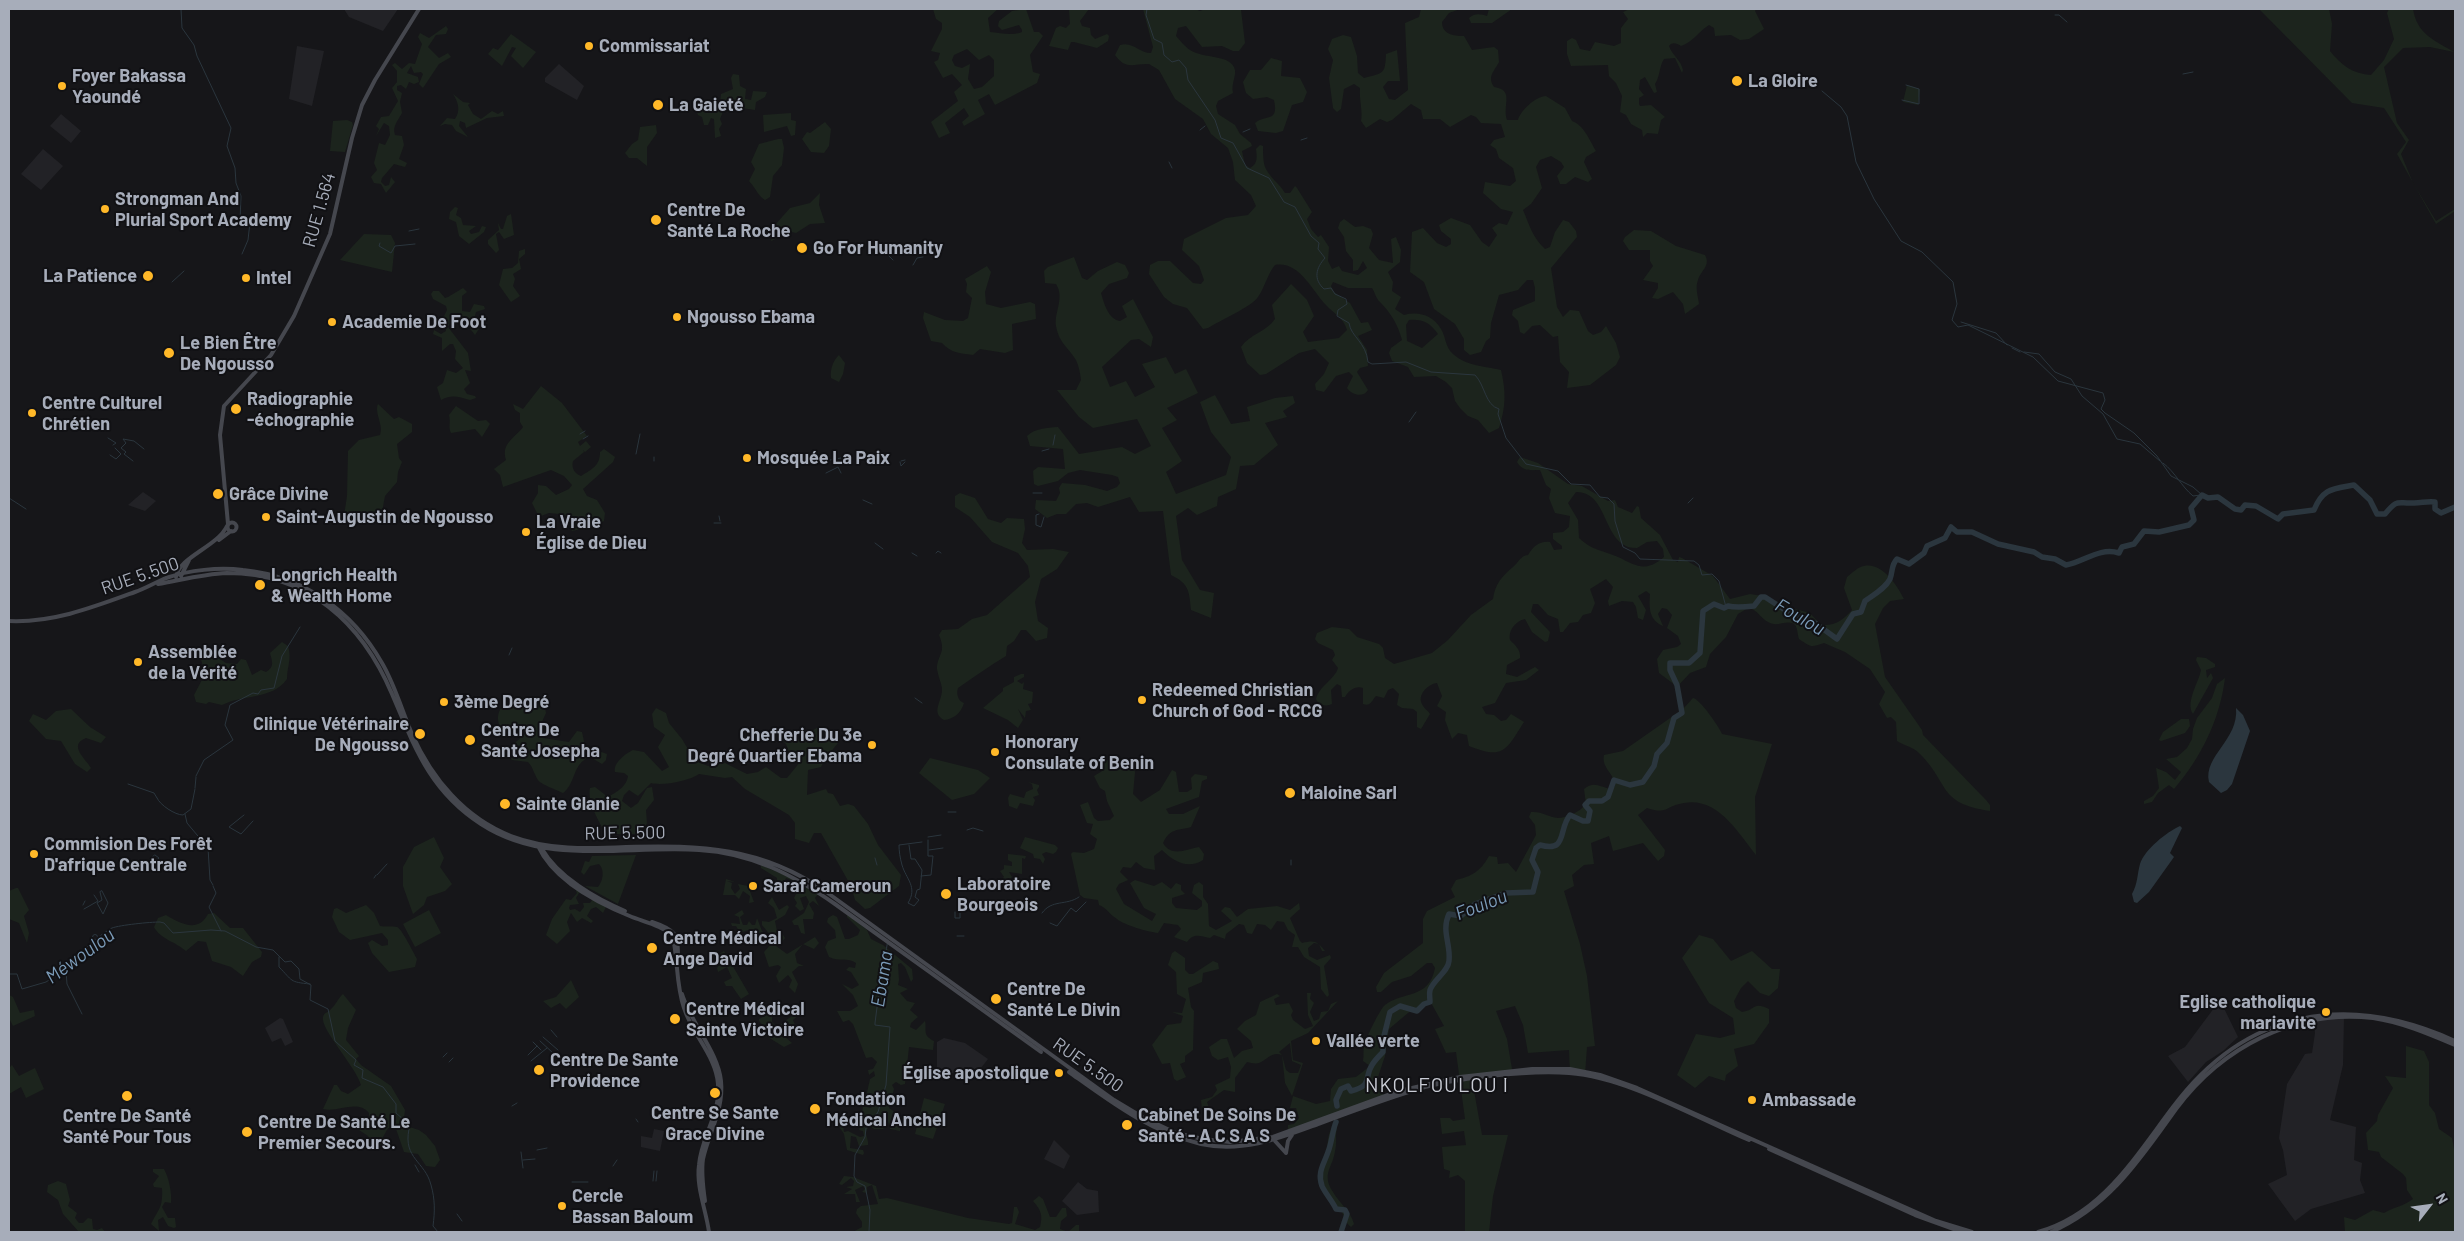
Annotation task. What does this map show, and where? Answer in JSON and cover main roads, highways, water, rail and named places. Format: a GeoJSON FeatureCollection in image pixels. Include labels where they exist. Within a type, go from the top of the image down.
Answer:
{"type":"FeatureCollection","features":[{"type":"Feature","properties":{"kind":"main road","name":"RUE 1.564"},"geometry":{"type":"LineString","coordinates":[[231,531],[220,435],[224,406],[271,355],[294,316],[330,234],[352,138],[362,105],[378,75],[419,9]]}},
{"type":"Feature","properties":{"kind":"main road"},"geometry":{"type":"LineString","coordinates":[[168,577],[189,560],[217,541],[236,527],[229,524],[217,541]]}},
{"type":"Feature","properties":{"kind":"main road"},"geometry":{"type":"LineString","coordinates":[[181,576],[189,560]]}},
{"type":"Feature","properties":{"kind":"main road"},"geometry":{"type":"LineString","coordinates":[[187,566],[195,572]]}},
{"type":"Feature","properties":{"kind":"main road"},"geometry":{"type":"LineString","coordinates":[[156,584],[176,577],[179,568]]}},
{"type":"Feature","properties":{"kind":"main road","name":"RUE 5.500"},"geometry":{"type":"LineString","coordinates":[[9,621],[34,621],[67,615],[156,584],[168,577],[195,572],[257,572],[292,581],[315,592],[347,616],[366,638],[382,663],[417,744],[441,784],[470,812],[499,830],[539,846],[589,848],[705,847],[755,856],[780,865],[814,884],[1114,1100],[1168,1130],[1203,1139],[1230,1142],[1259,1140],[1294,1132]]}},
{"type":"Feature","properties":{"kind":"main road"},"geometry":{"type":"LineString","coordinates":[[181,576],[217,572]]}},
{"type":"Feature","properties":{"kind":"main road","name":"RUE 5.500"},"geometry":{"type":"LineString","coordinates":[[217,572],[280,581],[300,588],[321,601],[341,617],[360,637],[375,658],[416,752],[437,785],[456,805],[488,829],[508,838],[539,846],[591,852],[699,850],[740,856],[770,866],[798,879],[835,904],[1111,1103],[1136,1118],[1166,1133],[1202,1144],[1242,1146],[1274,1141],[1294,1132]]}},
{"type":"Feature","properties":{"kind":"main road"},"geometry":{"type":"LineString","coordinates":[[539,846],[555,871],[588,895],[615,910],[660,928],[673,937],[678,987],[684,1010],[711,1059],[718,1084],[716,1105],[699,1165],[698,1176],[710,1232]]}},
{"type":"Feature","properties":{"kind":"main road"},"geometry":{"type":"LineString","coordinates":[[2038,1232],[2067,1221],[2108,1191],[2192,1083],[2233,1048],[2257,1034],[2294,1020],[2344,1014],[2393,1019],[2455,1042]]}},
{"type":"Feature","properties":{"kind":"main road"},"geometry":{"type":"LineString","coordinates":[[2051,1232],[2073,1222],[2110,1194],[2195,1086],[2233,1054],[2266,1034],[2312,1020],[2344,1017],[2373,1018],[2412,1028],[2455,1045]]}},
{"type":"Feature","properties":{"kind":"main road"},"geometry":{"type":"LineString","coordinates":[[1488,1076],[1532,1069],[1570,1069],[1612,1078],[1936,1221],[1972,1232]]}},
{"type":"Feature","properties":{"kind":"main road"},"geometry":{"type":"LineString","coordinates":[[1274,1141],[1286,1153],[1288,1141],[1294,1132],[1398,1091],[1436,1081],[1488,1076],[1570,1073],[1619,1084],[1915,1215],[1962,1232]]}},
{"type":"Feature","properties":{"kind":"waterway"},"geometry":{"type":"LineString","coordinates":[[181,9],[182,28],[194,45],[197,56],[231,128],[227,146],[235,168],[236,183],[241,196],[240,221],[250,222],[248,240],[242,254]]}},
{"type":"Feature","properties":{"kind":"waterway"},"geometry":{"type":"LineString","coordinates":[[1147,9],[1146,15],[1154,39],[1162,43],[1164,55],[1172,62],[1179,60],[1186,68],[1188,80],[1215,120],[1221,138],[1233,143],[1247,168],[1269,178],[1284,202],[1295,207],[1311,236],[1319,243],[1318,249],[1325,258],[1318,270],[1318,281],[1324,289],[1331,288],[1335,294],[1346,299],[1347,304],[1338,310],[1337,316],[1349,323],[1350,328],[1367,355],[1368,362],[1372,364],[1406,362],[1431,372],[1475,375],[1488,399],[1494,407],[1499,409],[1498,414],[1506,438],[1526,464],[1558,471],[1571,484],[1590,485],[1600,497],[1608,498],[1614,504],[1615,521],[1623,547],[1635,553],[1640,559],[1694,561],[1699,565],[1702,575],[1712,574],[1719,581],[1726,607]]}},
{"type":"Feature","properties":{"kind":"waterway"},"geometry":{"type":"LineString","coordinates":[[2055,15],[2059,15],[2067,22]]}},
{"type":"Feature","properties":{"kind":"waterway"},"geometry":{"type":"LineString","coordinates":[[2183,74],[2193,72]]}},
{"type":"Feature","properties":{"kind":"waterway"},"geometry":{"type":"LineString","coordinates":[[1902,100],[1919,104],[1919,89],[1906,85]]}},
{"type":"Feature","properties":{"kind":"waterway"},"geometry":{"type":"LineString","coordinates":[[1822,91],[1841,107],[1847,116],[1856,162],[1874,199],[1901,241],[1922,252],[1953,282],[1957,304],[1952,320],[1958,327],[1968,325],[2033,357],[2058,381],[2103,393],[2105,400],[2101,409],[2134,433],[2157,456],[2171,476],[2193,487],[2202,495]]}},
{"type":"Feature","properties":{"kind":"waterway"},"geometry":{"type":"LineString","coordinates":[[1200,130],[1205,126]]}},
{"type":"Feature","properties":{"kind":"waterway"},"geometry":{"type":"LineString","coordinates":[[1243,132],[1250,129]]}},
{"type":"Feature","properties":{"kind":"waterway"},"geometry":{"type":"LineString","coordinates":[[1301,140],[1307,138]]}},
{"type":"Feature","properties":{"kind":"waterway"},"geometry":{"type":"LineString","coordinates":[[1169,162],[1172,168]]}},
{"type":"Feature","properties":{"kind":"waterway"},"geometry":{"type":"LineString","coordinates":[[409,231],[419,229]]}},
{"type":"Feature","properties":{"kind":"waterway"},"geometry":{"type":"LineString","coordinates":[[380,243],[379,246],[391,253],[395,246],[415,244]]}},
{"type":"Feature","properties":{"kind":"waterway"},"geometry":{"type":"LineString","coordinates":[[887,254],[893,260]]}},
{"type":"Feature","properties":{"kind":"waterway"},"geometry":{"type":"LineString","coordinates":[[913,265],[917,258],[923,257]]}},
{"type":"Feature","properties":{"kind":"waterway"},"geometry":{"type":"LineString","coordinates":[[172,282],[184,271]]}},
{"type":"Feature","properties":{"kind":"waterway"},"geometry":{"type":"LineString","coordinates":[[1961,322],[1996,333],[2007,345]]}},
{"type":"Feature","properties":{"kind":"waterway"},"geometry":{"type":"LineString","coordinates":[[2012,348],[2020,352]]}},
{"type":"Feature","properties":{"kind":"waterway"},"geometry":{"type":"LineString","coordinates":[[2024,352],[2039,354],[2055,372],[2071,379],[2082,396],[2103,414],[2117,439],[2140,444],[2160,461]]}},
{"type":"Feature","properties":{"kind":"waterway"},"geometry":{"type":"LineString","coordinates":[[1409,422],[1416,412]]}},
{"type":"Feature","properties":{"kind":"waterway"},"geometry":{"type":"LineString","coordinates":[[580,434],[585,431]]}},
{"type":"Feature","properties":{"kind":"waterway"},"geometry":{"type":"LineString","coordinates":[[636,454],[640,434]]}},
{"type":"Feature","properties":{"kind":"waterway"},"geometry":{"type":"LineString","coordinates":[[1053,445],[1055,435]]}},
{"type":"Feature","properties":{"kind":"waterway"},"geometry":{"type":"LineString","coordinates":[[583,439],[588,436]]}},
{"type":"Feature","properties":{"kind":"waterway"},"geometry":{"type":"LineString","coordinates":[[108,438],[116,443],[113,445]]}},
{"type":"Feature","properties":{"kind":"waterway"},"geometry":{"type":"LineString","coordinates":[[133,461],[124,454],[126,452],[121,448],[126,443],[123,439],[134,441],[144,449]]}},
{"type":"Feature","properties":{"kind":"waterway"},"geometry":{"type":"LineString","coordinates":[[110,455],[116,459],[121,454],[115,448]]}},
{"type":"Feature","properties":{"kind":"waterway"},"geometry":{"type":"LineString","coordinates":[[1042,451],[1049,449]]}},
{"type":"Feature","properties":{"kind":"waterway"},"geometry":{"type":"LineString","coordinates":[[830,460],[841,458]]}},
{"type":"Feature","properties":{"kind":"waterway"},"geometry":{"type":"LineString","coordinates":[[901,461],[905,460]]}},
{"type":"Feature","properties":{"kind":"waterway"},"geometry":{"type":"LineString","coordinates":[[900,462],[901,466],[905,462]]}},
{"type":"Feature","properties":{"kind":"waterway"},"geometry":{"type":"LineString","coordinates":[[2163,463],[2193,496],[2201,495]]}},
{"type":"Feature","properties":{"kind":"waterway"},"geometry":{"type":"LineString","coordinates":[[826,473],[838,467],[841,473]]}},
{"type":"Feature","properties":{"kind":"waterway","name":"Foulou"},"geometry":{"type":"LineString","coordinates":[[1337,1106],[1336,1100],[1341,1089],[1348,1086],[1351,1091],[1358,1089],[1367,1081],[1372,1065],[1383,1052],[1383,1040],[1390,1012],[1400,1006],[1417,1011],[1424,1004],[1430,1002],[1430,990],[1446,969],[1449,961],[1446,932],[1449,914],[1461,916],[1475,904],[1506,893],[1533,892],[1538,872],[1532,860],[1536,848],[1540,845],[1549,847],[1559,843],[1566,821],[1570,815],[1583,821],[1588,821],[1590,811],[1585,805],[1589,801],[1602,801],[1608,797],[1614,780],[1630,785],[1643,782],[1654,766],[1657,754],[1667,743],[1674,718],[1682,713],[1677,685],[1670,670],[1670,663],[1689,663],[1700,653],[1703,611],[1714,604],[1724,608],[1728,606],[1754,606],[1761,597],[1765,597],[1785,610],[1815,623],[1837,639],[1853,614],[1861,612],[1865,601],[1888,583],[1897,559],[1909,564],[1924,553],[1927,546],[1945,538],[1951,527],[1957,532],[1972,532],[1998,544],[2034,552],[2042,557],[2055,559],[2066,565],[2098,553],[2119,553],[2122,547],[2134,544],[2144,531],[2159,532],[2189,525],[2194,520],[2191,508],[2202,495],[2208,498],[2218,497],[2235,509],[2241,510],[2245,505],[2256,506],[2278,519],[2283,514],[2314,510],[2325,493],[2354,485],[2370,500],[2377,514],[2385,514],[2398,503],[2435,502],[2435,509],[2441,513],[2455,507]]}},
{"type":"Feature","properties":{"kind":"waterway"},"geometry":{"type":"LineString","coordinates":[[1033,493],[1042,493]]}},
{"type":"Feature","properties":{"kind":"waterway"},"geometry":{"type":"LineString","coordinates":[[9,498],[26,509]]}},
{"type":"Feature","properties":{"kind":"waterway"},"geometry":{"type":"LineString","coordinates":[[1688,503],[1693,498]]}},
{"type":"Feature","properties":{"kind":"waterway"},"geometry":{"type":"LineString","coordinates":[[863,500],[872,504]]}},
{"type":"Feature","properties":{"kind":"waterway"},"geometry":{"type":"LineString","coordinates":[[1039,514],[1036,515],[1036,525],[1041,527],[1044,517]]}},
{"type":"Feature","properties":{"kind":"waterway"},"geometry":{"type":"LineString","coordinates":[[719,516],[720,521]]}},
{"type":"Feature","properties":{"kind":"waterway"},"geometry":{"type":"LineString","coordinates":[[714,523],[721,523]]}},
{"type":"Feature","properties":{"kind":"waterway"},"geometry":{"type":"LineString","coordinates":[[875,543],[883,549]]}},
{"type":"Feature","properties":{"kind":"waterway"},"geometry":{"type":"LineString","coordinates":[[936,553],[938,551],[941,553]]}},
{"type":"Feature","properties":{"kind":"waterway"},"geometry":{"type":"LineString","coordinates":[[912,553],[917,556]]}},
{"type":"Feature","properties":{"kind":"waterway"},"geometry":{"type":"LineString","coordinates":[[196,776],[204,760],[233,740],[225,725],[230,705],[253,693],[258,694],[261,690],[274,688],[282,656],[300,627]]}},
{"type":"Feature","properties":{"kind":"waterway"},"geometry":{"type":"LineString","coordinates":[[509,655],[512,648]]}},
{"type":"Feature","properties":{"kind":"waterway"},"geometry":{"type":"LineString","coordinates":[[915,698],[922,703]]}},
{"type":"Feature","properties":{"kind":"waterway"},"geometry":{"type":"LineString","coordinates":[[195,788],[196,777]]}},
{"type":"Feature","properties":{"kind":"waterway"},"geometry":{"type":"LineString","coordinates":[[128,784],[154,793],[157,798]]}},
{"type":"Feature","properties":{"kind":"waterway"},"geometry":{"type":"LineString","coordinates":[[157,798],[168,809],[183,815],[191,809],[195,789]]}},
{"type":"Feature","properties":{"kind":"waterway"},"geometry":{"type":"LineString","coordinates":[[948,812],[956,812]]}},
{"type":"Feature","properties":{"kind":"waterway"},"geometry":{"type":"LineString","coordinates":[[185,814],[187,823],[208,848],[210,880],[213,885]]}},
{"type":"Feature","properties":{"kind":"waterway"},"geometry":{"type":"LineString","coordinates":[[244,815],[229,827],[241,834],[253,821]]}},
{"type":"Feature","properties":{"kind":"waterway"},"geometry":{"type":"LineString","coordinates":[[967,830],[973,828],[983,831]]}},
{"type":"Feature","properties":{"kind":"waterway"},"geometry":{"type":"LineString","coordinates":[[928,837],[941,835]]}},
{"type":"Feature","properties":{"kind":"waterway"},"geometry":{"type":"LineString","coordinates":[[921,876],[931,875],[933,856],[928,856],[928,840]]}},
{"type":"Feature","properties":{"kind":"waterway"},"geometry":{"type":"LineString","coordinates":[[909,845],[911,859],[915,859],[922,870],[920,889],[917,890],[915,897],[919,900],[914,906],[908,903],[912,888],[902,865],[899,845],[922,842]]}},
{"type":"Feature","properties":{"kind":"waterway"},"geometry":{"type":"LineString","coordinates":[[929,850],[943,848]]}},
{"type":"Feature","properties":{"kind":"waterway"},"geometry":{"type":"LineString","coordinates":[[155,855],[159,858],[151,865],[148,862],[155,855]]}},
{"type":"Feature","properties":{"kind":"waterway"},"geometry":{"type":"LineString","coordinates":[[875,858],[877,865]]}},
{"type":"Feature","properties":{"kind":"waterway"},"geometry":{"type":"LineString","coordinates":[[1291,860],[1291,865]]}},
{"type":"Feature","properties":{"kind":"waterway"},"geometry":{"type":"LineString","coordinates":[[377,875],[387,864]]}},
{"type":"Feature","properties":{"kind":"waterway"},"geometry":{"type":"LineString","coordinates":[[213,886],[216,893],[209,907],[221,931]]}},
{"type":"Feature","properties":{"kind":"waterway"},"geometry":{"type":"LineString","coordinates":[[102,891],[108,903],[103,914],[97,903],[102,900],[100,892],[102,891]]}},
{"type":"Feature","properties":{"kind":"waterway"},"geometry":{"type":"LineString","coordinates":[[84,909],[98,901],[94,895]]}},
{"type":"Feature","properties":{"kind":"waterway"},"geometry":{"type":"LineString","coordinates":[[1042,913],[1050,906],[1079,897]]}},
{"type":"Feature","properties":{"kind":"waterway"},"geometry":{"type":"LineString","coordinates":[[83,905],[85,901]]}},
{"type":"Feature","properties":{"kind":"waterway"},"geometry":{"type":"LineString","coordinates":[[1050,923],[1057,926],[1071,908],[1076,912],[1086,902]]}},
{"type":"Feature","properties":{"kind":"waterway"},"geometry":{"type":"LineString","coordinates":[[955,912],[955,918],[960,918],[960,912]]}},
{"type":"Feature","properties":{"kind":"waterway","name":"Méwoulou"},"geometry":{"type":"LineString","coordinates":[[9,974],[17,974],[22,989],[46,982],[73,965],[84,950],[112,928],[143,923],[164,923],[173,933],[211,930],[225,931],[256,947],[273,950],[285,962],[291,961],[299,969],[300,979],[311,985],[310,1000],[328,1009],[335,1041],[356,1060],[354,1065],[363,1070],[362,1078],[383,1087],[396,1104],[396,1113],[404,1120],[409,1129],[408,1139],[412,1154],[424,1170],[431,1185],[434,1205],[433,1226],[438,1232]]}},
{"type":"Feature","properties":{"kind":"waterway"},"geometry":{"type":"LineString","coordinates":[[95,934],[98,937],[95,940],[92,937],[95,934]]}},
{"type":"Feature","properties":{"kind":"waterway"},"geometry":{"type":"LineString","coordinates":[[957,936],[964,936]]}},
{"type":"Feature","properties":{"kind":"waterway","name":"Ebama"},"geometry":{"type":"LineString","coordinates":[[869,1232],[870,1210],[865,1186],[857,1182],[854,1176],[855,1155],[865,1137],[866,1128],[878,1112],[886,1085],[890,1027],[875,1025],[875,1023],[888,940]]}},
{"type":"Feature","properties":{"kind":"waterway"},"geometry":{"type":"LineString","coordinates":[[279,957],[279,967],[289,978],[310,984]]}},
{"type":"Feature","properties":{"kind":"waterway"},"geometry":{"type":"LineString","coordinates":[[66,971],[67,984],[82,1014]]}},
{"type":"Feature","properties":{"kind":"waterway"},"geometry":{"type":"LineString","coordinates":[[551,1030],[557,1037]]}},
{"type":"Feature","properties":{"kind":"waterway"},"geometry":{"type":"LineString","coordinates":[[543,1037],[558,1050]]}},
{"type":"Feature","properties":{"kind":"waterway"},"geometry":{"type":"LineString","coordinates":[[540,1041],[553,1053]]}},
{"type":"Feature","properties":{"kind":"waterway"},"geometry":{"type":"LineString","coordinates":[[533,1042],[541,1050]]}},
{"type":"Feature","properties":{"kind":"waterway"},"geometry":{"type":"LineString","coordinates":[[528,1055],[537,1046]]}},
{"type":"Feature","properties":{"kind":"waterway"},"geometry":{"type":"LineString","coordinates":[[531,1061],[547,1048]]}},
{"type":"Feature","properties":{"kind":"waterway"},"geometry":{"type":"LineString","coordinates":[[443,1057],[447,1053]]}},
{"type":"Feature","properties":{"kind":"waterway"},"geometry":{"type":"LineString","coordinates":[[449,1062],[453,1058]]}},
{"type":"Feature","properties":{"kind":"waterway"},"geometry":{"type":"LineString","coordinates":[[884,1097],[891,1101]]}},
{"type":"Feature","properties":{"kind":"waterway"},"geometry":{"type":"LineString","coordinates":[[512,1106],[517,1103]]}},
{"type":"Feature","properties":{"kind":"waterway"},"geometry":{"type":"LineString","coordinates":[[878,1114],[883,1118]]}},
{"type":"Feature","properties":{"kind":"waterway","name":"Foulou"},"geometry":{"type":"LineString","coordinates":[[1336,1122],[1320,1176],[1322,1186],[1336,1209],[1345,1210],[1347,1214],[1341,1232]]}},
{"type":"Feature","properties":{"kind":"waterway"},"geometry":{"type":"LineString","coordinates":[[537,1150],[547,1148]]}},
{"type":"Feature","properties":{"kind":"waterway"},"geometry":{"type":"LineString","coordinates":[[521,1152],[523,1168]]}},
{"type":"Feature","properties":{"kind":"waterway"},"geometry":{"type":"LineString","coordinates":[[523,1160],[535,1159]]}},
{"type":"Feature","properties":{"kind":"waterway"},"geometry":{"type":"LineString","coordinates":[[613,1166],[617,1160]]}},
{"type":"Feature","properties":{"kind":"waterway","name":"Méwoulou"},"geometry":{"type":"LineString","coordinates":[[415,1165],[419,1172]]}},
{"type":"Feature","properties":{"kind":"waterway"},"geometry":{"type":"LineString","coordinates":[[653,1181],[654,1171]]}},
{"type":"Feature","properties":{"kind":"waterway"},"geometry":{"type":"LineString","coordinates":[[656,1181],[657,1171]]}},
{"type":"Feature","properties":{"kind":"waterway"},"geometry":{"type":"LineString","coordinates":[[572,1182],[588,1182]]}},
{"type":"Feature","properties":{"kind":"waterway"},"geometry":{"type":"LineString","coordinates":[[457,1214],[462,1221]]}},
{"type":"Feature","properties":{"kind":"place","name":"Commissariat"},"geometry":{"type":"Point","coordinates":[589,46]}},
{"type":"Feature","properties":{"kind":"place","name":"La Gloire"},"geometry":{"type":"Point","coordinates":[1737,81]}},
{"type":"Feature","properties":{"kind":"place","name":"Foyer Bakassa Yaoundé"},"geometry":{"type":"Point","coordinates":[62,86]}},
{"type":"Feature","properties":{"kind":"place","name":"La Gaieté"},"geometry":{"type":"Point","coordinates":[658,105]}},
{"type":"Feature","properties":{"kind":"place","name":"Strongman And Plurial Sport Academy"},"geometry":{"type":"Point","coordinates":[105,209]}},
{"type":"Feature","properties":{"kind":"place","name":"Centre De Santé La Roche"},"geometry":{"type":"Point","coordinates":[656,220]}},
{"type":"Feature","properties":{"kind":"place","name":"Go For Humanity"},"geometry":{"type":"Point","coordinates":[802,248]}},
{"type":"Feature","properties":{"kind":"place","name":"La Patience"},"geometry":{"type":"Point","coordinates":[148,276]}},
{"type":"Feature","properties":{"kind":"place","name":"Intel"},"geometry":{"type":"Point","coordinates":[246,278]}},
{"type":"Feature","properties":{"kind":"place","name":"Ngousso Ebama"},"geometry":{"type":"Point","coordinates":[677,317]}},
{"type":"Feature","properties":{"kind":"place","name":"Academie De Foot"},"geometry":{"type":"Point","coordinates":[332,322]}},
{"type":"Feature","properties":{"kind":"place","name":"Le Bien Être De Ngousso"},"geometry":{"type":"Point","coordinates":[169,353]}},
{"type":"Feature","properties":{"kind":"place","name":"Radiographie -échographie"},"geometry":{"type":"Point","coordinates":[236,409]}},
{"type":"Feature","properties":{"kind":"place","name":"Centre Culturel Chrétien"},"geometry":{"type":"Point","coordinates":[32,413]}},
{"type":"Feature","properties":{"kind":"place","name":"Mosquée La Paix"},"geometry":{"type":"Point","coordinates":[747,458]}},
{"type":"Feature","properties":{"kind":"place","name":"Grâce Divine"},"geometry":{"type":"Point","coordinates":[218,494]}},
{"type":"Feature","properties":{"kind":"place","name":"Saint-Augustin de Ngousso"},"geometry":{"type":"Point","coordinates":[266,517]}},
{"type":"Feature","properties":{"kind":"place","name":"La Vraie Église de Dieu"},"geometry":{"type":"Point","coordinates":[526,532]}},
{"type":"Feature","properties":{"kind":"place","name":"Longrich Health & Wealth Home"},"geometry":{"type":"Point","coordinates":[260,585]}},
{"type":"Feature","properties":{"kind":"place","name":"Assemblée de la Vérité"},"geometry":{"type":"Point","coordinates":[138,662]}},
{"type":"Feature","properties":{"kind":"place","name":"Redeemed Christian Church of God - RCCG"},"geometry":{"type":"Point","coordinates":[1142,700]}},
{"type":"Feature","properties":{"kind":"place","name":"3ème Degré"},"geometry":{"type":"Point","coordinates":[444,702]}},
{"type":"Feature","properties":{"kind":"place","name":"Clinique Vétérinaire De Ngousso"},"geometry":{"type":"Point","coordinates":[420,734]}},
{"type":"Feature","properties":{"kind":"place","name":"Centre De Santé Josepha"},"geometry":{"type":"Point","coordinates":[470,740]}},
{"type":"Feature","properties":{"kind":"place","name":"Chefferie Du 3e Degré Quartier Ebama"},"geometry":{"type":"Point","coordinates":[872,745]}},
{"type":"Feature","properties":{"kind":"place","name":"Honorary Consulate of Benin"},"geometry":{"type":"Point","coordinates":[995,752]}},
{"type":"Feature","properties":{"kind":"place","name":"Maloine Sarl"},"geometry":{"type":"Point","coordinates":[1290,793]}},
{"type":"Feature","properties":{"kind":"place","name":"Sainte Glanie"},"geometry":{"type":"Point","coordinates":[505,804]}},
{"type":"Feature","properties":{"kind":"place","name":"Commision Des Forêt D'afrique Centrale"},"geometry":{"type":"Point","coordinates":[34,854]}},
{"type":"Feature","properties":{"kind":"place","name":"Saraf Cameroun"},"geometry":{"type":"Point","coordinates":[753,886]}},
{"type":"Feature","properties":{"kind":"place","name":"Laboratoire Bourgeois"},"geometry":{"type":"Point","coordinates":[946,894]}},
{"type":"Feature","properties":{"kind":"place","name":"Centre Médical Ange David"},"geometry":{"type":"Point","coordinates":[652,948]}},
{"type":"Feature","properties":{"kind":"place","name":"Centre De Santé Le Divin"},"geometry":{"type":"Point","coordinates":[996,999]}},
{"type":"Feature","properties":{"kind":"place","name":"Eglise catholique mariavite"},"geometry":{"type":"Point","coordinates":[2326,1012]}},
{"type":"Feature","properties":{"kind":"place","name":"Centre Médical Sainte Victoire"},"geometry":{"type":"Point","coordinates":[675,1019]}},
{"type":"Feature","properties":{"kind":"place","name":"Vallée verte"},"geometry":{"type":"Point","coordinates":[1316,1041]}},
{"type":"Feature","properties":{"kind":"place","name":"Centre De Sante Providence"},"geometry":{"type":"Point","coordinates":[539,1070]}},
{"type":"Feature","properties":{"kind":"place","name":"Église apostolique"},"geometry":{"type":"Point","coordinates":[1059,1073]}},
{"type":"Feature","properties":{"kind":"place","name":"Centre Se Sante Grace Divine"},"geometry":{"type":"Point","coordinates":[715,1093]}},
{"type":"Feature","properties":{"kind":"place","name":"Centre De Santé Santé Pour Tous"},"geometry":{"type":"Point","coordinates":[127,1096]}},
{"type":"Feature","properties":{"kind":"place","name":"Ambassade"},"geometry":{"type":"Point","coordinates":[1752,1100]}},
{"type":"Feature","properties":{"kind":"place","name":"Fondation Médical Anchel"},"geometry":{"type":"Point","coordinates":[815,1109]}},
{"type":"Feature","properties":{"kind":"place","name":"Cabinet De Soins De Santé - A C S A S"},"geometry":{"type":"Point","coordinates":[1127,1125]}},
{"type":"Feature","properties":{"kind":"place","name":"Centre De Santé Le Premier Secours."},"geometry":{"type":"Point","coordinates":[247,1132]}},
{"type":"Feature","properties":{"kind":"place","name":"Cercle Bassan Baloum"},"geometry":{"type":"Point","coordinates":[562,1206]}},
{"type":"Feature","properties":{"kind":"district","name":"NKOLFOULOU I"},"geometry":{"type":"Point","coordinates":[1437,1085]}}]}
